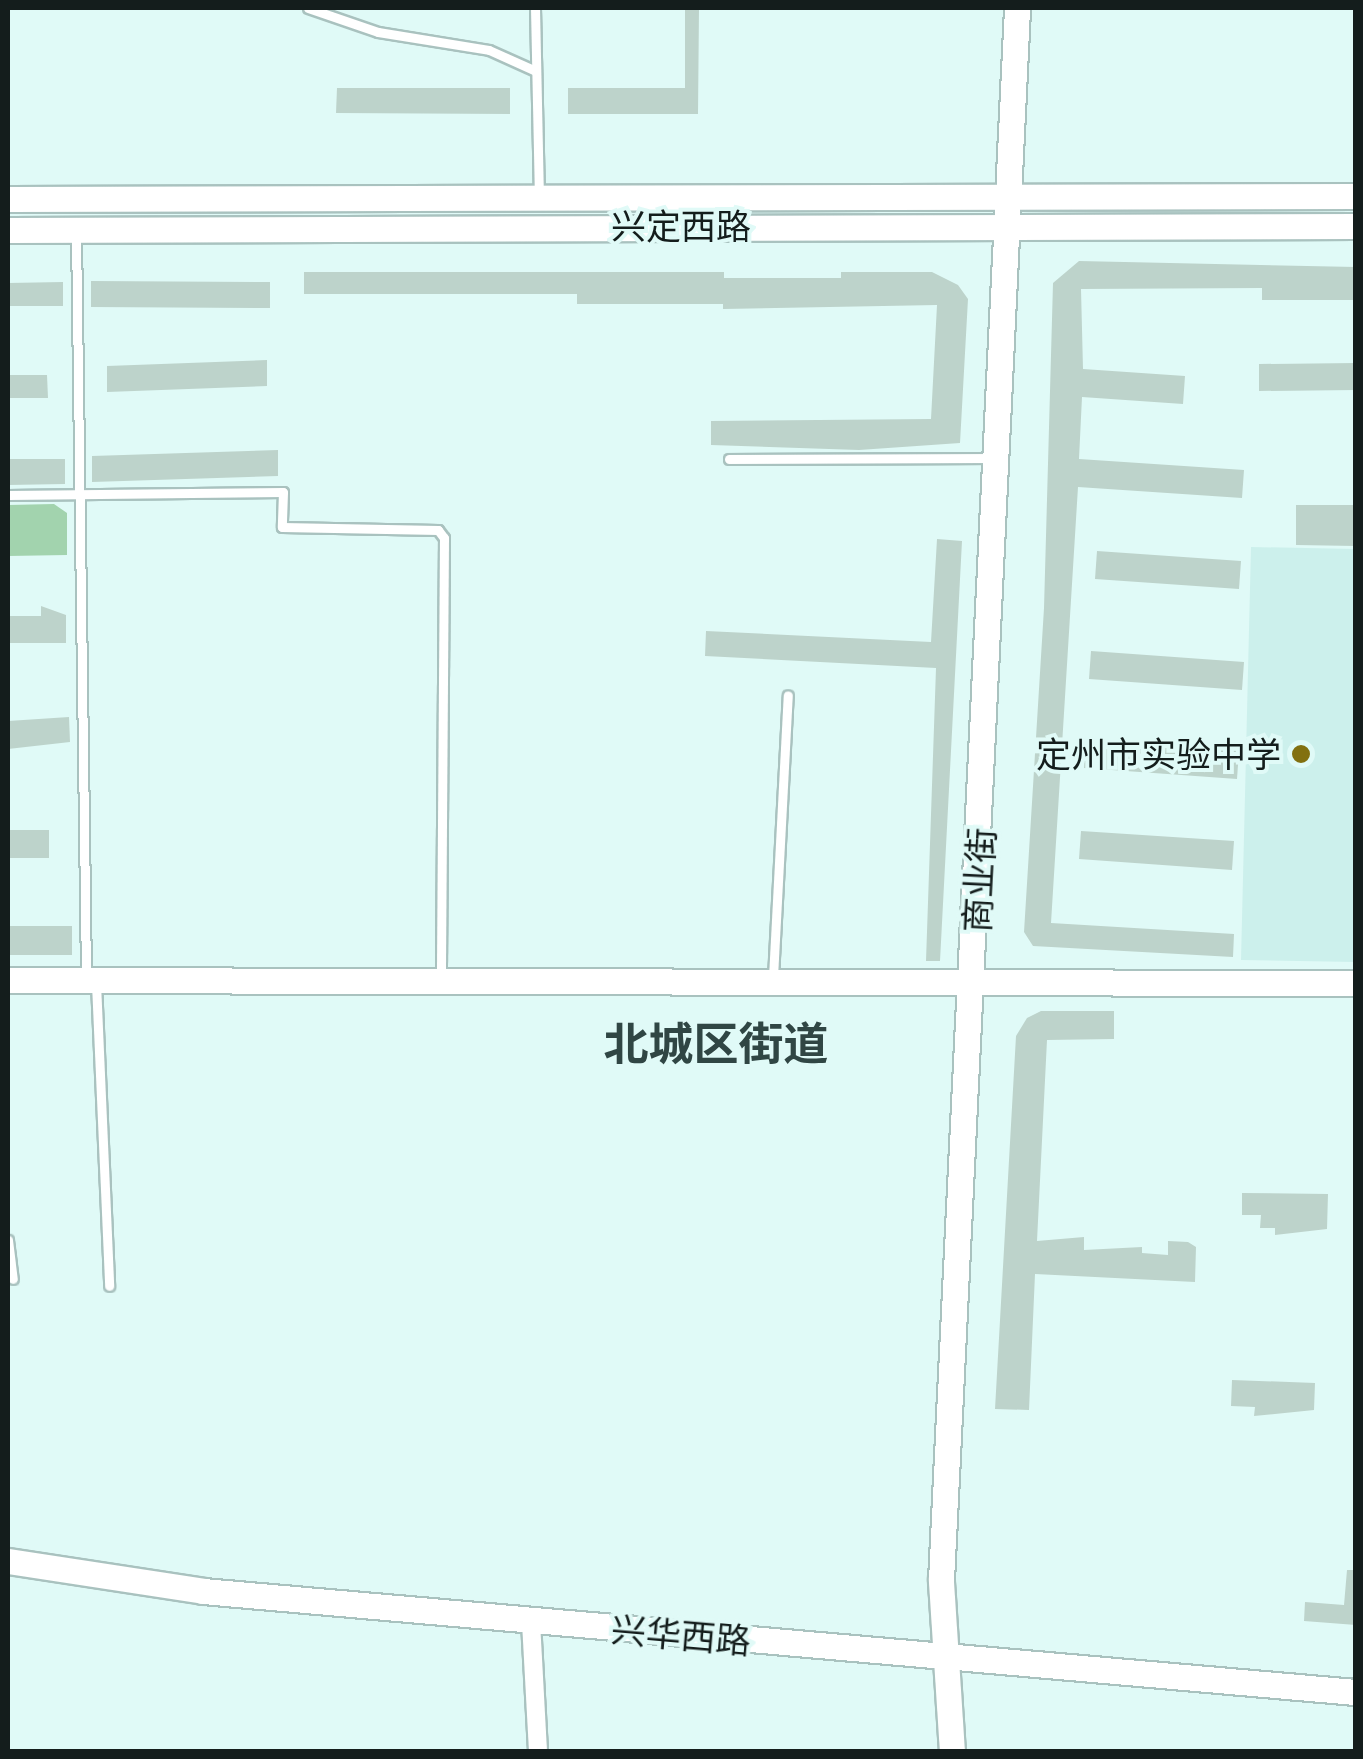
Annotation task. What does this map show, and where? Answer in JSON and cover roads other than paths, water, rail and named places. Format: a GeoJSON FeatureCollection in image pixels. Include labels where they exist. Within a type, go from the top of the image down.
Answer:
{"type":"FeatureCollection","features":[{"type":"Feature","properties":{"kind":"main road","name":"商业街"},"geometry":{"type":"LineString","coordinates":[[952,1752],[941,1580],[1000,458],[1018,8]]}},
{"type":"Feature","properties":{"kind":"main road","name":"兴定西路"},"geometry":{"type":"LineString","coordinates":[[8,200],[1012,194],[1356,196]]}},
{"type":"Feature","properties":{"kind":"main road","name":"兴定西路"},"geometry":{"type":"LineString","coordinates":[[8,230],[1356,226]]}},
{"type":"Feature","properties":{"kind":"main road"},"geometry":{"type":"LineString","coordinates":[[8,980],[1356,983]]}},
{"type":"Feature","properties":{"kind":"main road","name":"兴华西路"},"geometry":{"type":"LineString","coordinates":[[8,1561],[203,1591],[1356,1692]]}},
{"type":"Feature","properties":{"kind":"street"},"geometry":{"type":"LineString","coordinates":[[531,1622],[538,1752]]}},
{"type":"Feature","properties":{"kind":"lane"},"geometry":{"type":"LineString","coordinates":[[308,8],[378,32],[489,50],[536,72]]}},
{"type":"Feature","properties":{"kind":"lane"},"geometry":{"type":"LineString","coordinates":[[535,8],[539,196]]}},
{"type":"Feature","properties":{"kind":"lane"},"geometry":{"type":"LineString","coordinates":[[76,230],[91,980],[109,1286]]}},
{"type":"Feature","properties":{"kind":"lane"},"geometry":{"type":"LineString","coordinates":[[729,459],[1000,458]]}},
{"type":"Feature","properties":{"kind":"lane"},"geometry":{"type":"LineString","coordinates":[[8,494],[283,492],[282,527],[438,530],[444,538],[441,982]]}},
{"type":"Feature","properties":{"kind":"lane"},"geometry":{"type":"LineString","coordinates":[[773,983],[788,695]]}},
{"type":"Feature","properties":{"kind":"lane"},"geometry":{"type":"LineString","coordinates":[[8,1240],[13,1279]]}},
{"type":"Feature","properties":{"kind":"place","name":"定州市实验中学"},"geometry":{"type":"Point","coordinates":[1301,754]}},
{"type":"Feature","properties":{"kind":"district","name":"北城区街道"},"geometry":{"type":"Point","coordinates":[716,1044]}}]}
